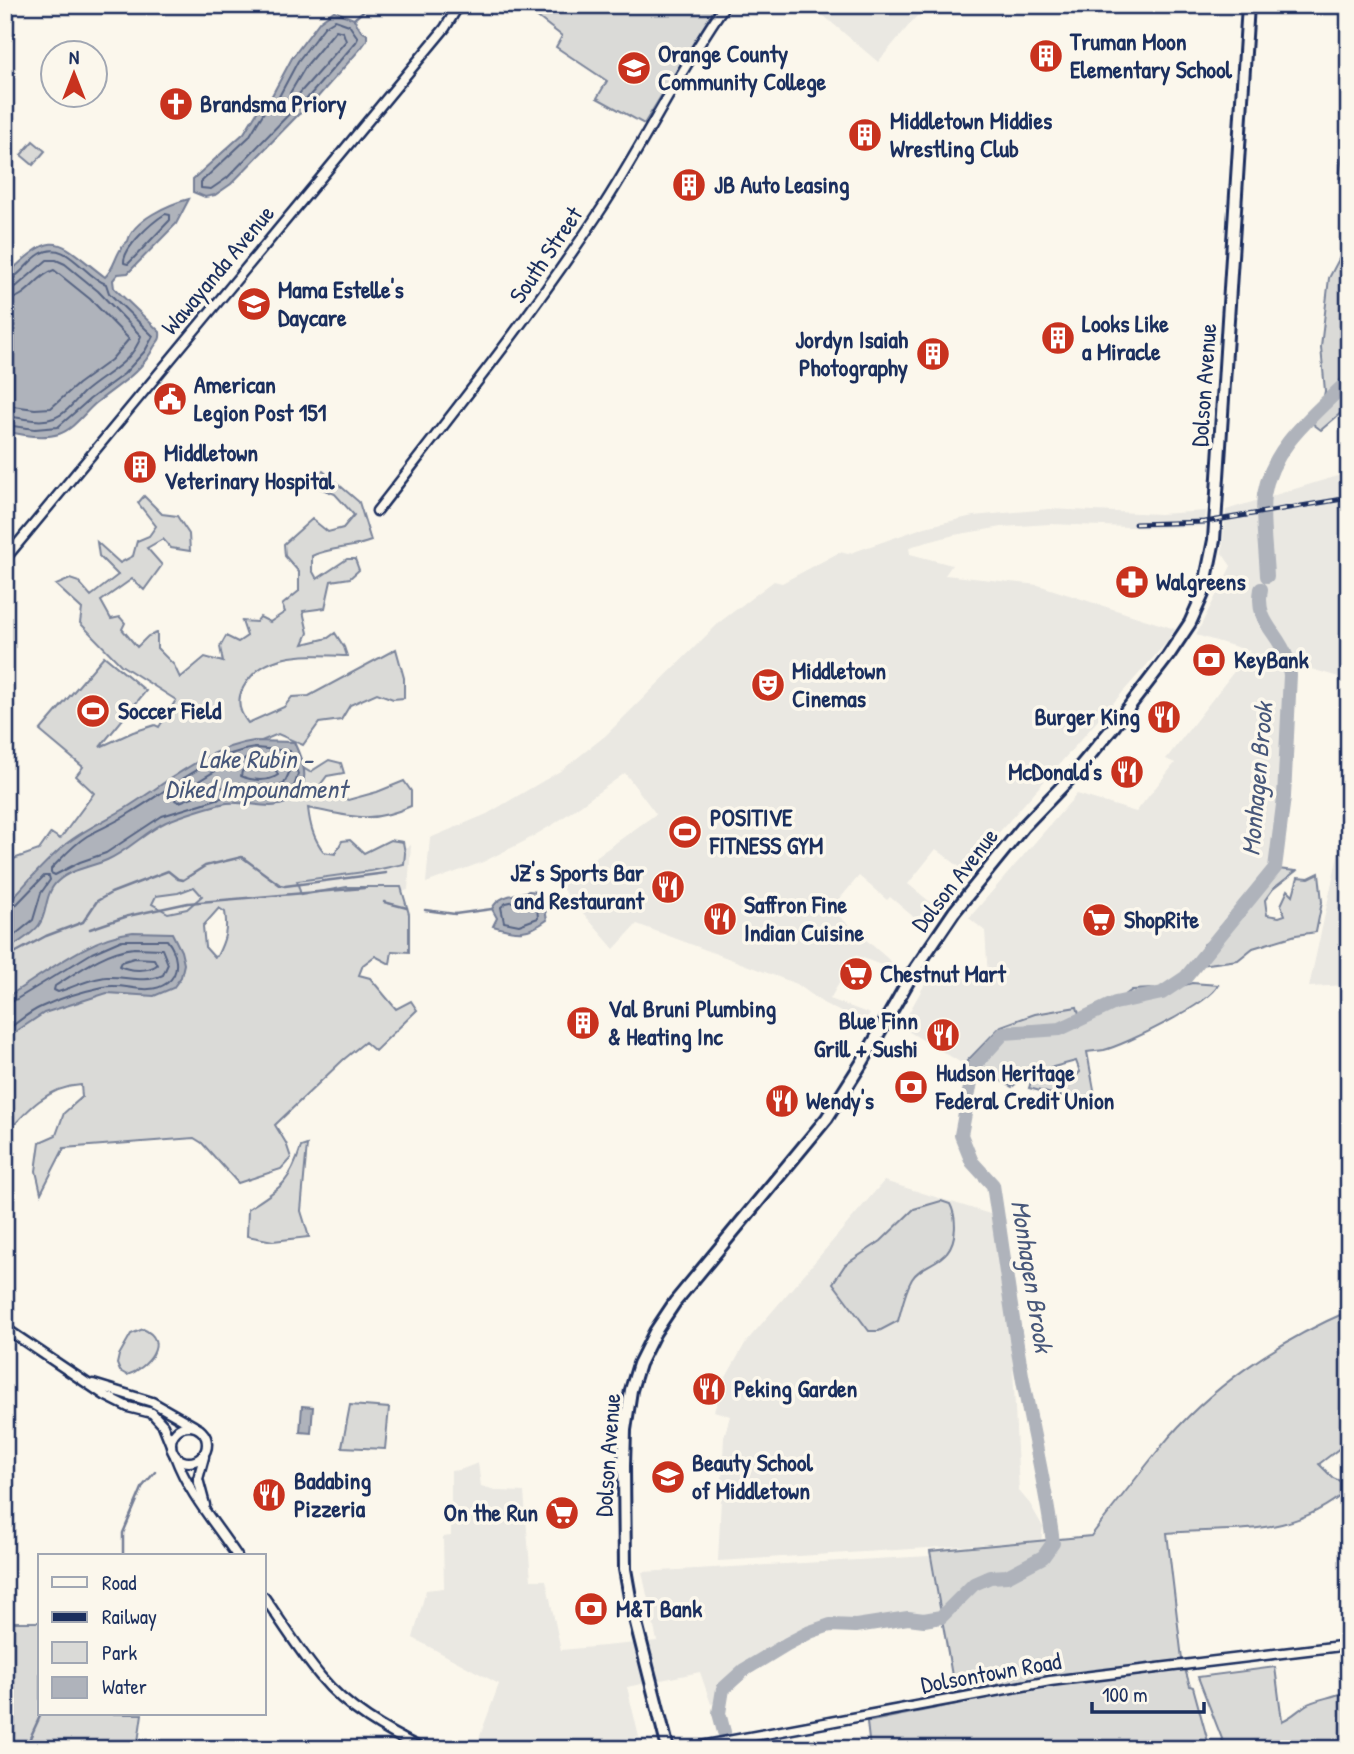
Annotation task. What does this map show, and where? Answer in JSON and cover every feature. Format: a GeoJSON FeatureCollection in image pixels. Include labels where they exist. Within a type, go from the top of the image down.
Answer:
{"type":"FeatureCollection","features":[{"type":"Feature","properties":{"kind":"main road","name":"Dolson Avenue"},"geometry":{"type":"LineString","coordinates":[[668,1749],[625,1569],[625,1430],[631,1390],[639,1364],[655,1332],[675,1302],[827,1118],[914,971],[950,918],[995,860],[1073,774],[1140,694],[1168,656],[1197,608],[1207,581],[1214,540],[1248,5]]}},
{"type":"Feature","properties":{"kind":"street","name":"Wawayanda Avenue"},"geometry":{"type":"LineString","coordinates":[[5,559],[445,28],[459,5]]}},
{"type":"Feature","properties":{"kind":"street","name":"South Street"},"geometry":{"type":"LineString","coordinates":[[377,511],[498,357],[554,279],[619,181],[724,5]]}},
{"type":"Feature","properties":{"kind":"street"},"geometry":{"type":"LineString","coordinates":[[5,1328],[120,1404],[152,1413],[163,1425],[192,1495],[207,1511],[236,1554]]}},
{"type":"Feature","properties":{"kind":"street"},"geometry":{"type":"LineString","coordinates":[[80,1379],[152,1402],[194,1426],[206,1437],[207,1447],[199,1473],[199,1486],[207,1511]]}},
{"type":"Feature","properties":{"kind":"street"},"geometry":{"type":"LineString","coordinates":[[171,1445],[177,1430],[194,1426]]}},
{"type":"Feature","properties":{"kind":"street"},"geometry":{"type":"LineString","coordinates":[[175,1456],[190,1462],[204,1455]]}},
{"type":"Feature","properties":{"kind":"street"},"geometry":{"type":"LineString","coordinates":[[266,1600],[322,1679],[339,1696],[385,1730],[423,1749]]}},
{"type":"Feature","properties":{"kind":"street","name":"Dolsontown Road"},"geometry":{"type":"LineString","coordinates":[[684,1749],[1050,1681],[1349,1644]]}},
{"type":"Feature","properties":{"kind":"shaded area","name":"Orange County Community College"},"geometry":{"type":"Polygon","coordinates":[[[811,5],[926,5],[878,62],[811,5]]]}},
{"type":"Feature","properties":{"kind":"shaded area"},"geometry":{"type":"Polygon","coordinates":[[[1347,473],[1349,680],[1284,661],[1287,678],[1281,801],[1272,871],[1184,979],[1160,994],[1113,1004],[1057,1030],[1001,1034],[970,1068],[901,1027],[927,980],[988,977],[985,931],[969,918],[1077,794],[1136,812],[1175,763],[1166,759],[1250,651],[1196,635],[1231,566],[1222,553],[1226,510],[1347,473]]]}},
{"type":"Feature","properties":{"kind":"shaded area"},"geometry":{"type":"Polygon","coordinates":[[[1049,509],[1160,514],[1206,511],[1205,526],[1155,528],[1050,524],[1002,527],[954,535],[909,547],[910,554],[952,565],[945,575],[1038,585],[1175,629],[1167,642],[965,871],[936,849],[908,884],[935,906],[923,925],[890,897],[887,900],[859,876],[831,909],[896,966],[894,970],[855,955],[830,999],[870,1014],[864,1024],[823,1003],[797,984],[637,924],[614,949],[558,884],[656,814],[625,773],[557,822],[525,841],[483,862],[426,883],[430,838],[487,814],[562,770],[605,736],[721,621],[774,581],[782,583],[840,552],[848,554],[925,527],[973,516],[1049,509]]]}},
{"type":"Feature","properties":{"kind":"shaded area"},"geometry":{"type":"Polygon","coordinates":[[[1349,805],[1349,985],[1309,987],[1349,805]]]}},
{"type":"Feature","properties":{"kind":"shaded area"},"geometry":{"type":"Polygon","coordinates":[[[411,845],[408,890],[382,898],[221,908],[165,916],[76,919],[175,891],[374,860],[411,845]]]}},
{"type":"Feature","properties":{"kind":"shaded area"},"geometry":{"type":"Polygon","coordinates":[[[884,1181],[1006,1219],[1019,1491],[1043,1527],[1041,1541],[718,1561],[724,1437],[730,1416],[714,1411],[725,1379],[746,1342],[884,1181]]]}},
{"type":"Feature","properties":{"kind":"shaded area"},"geometry":{"type":"Polygon","coordinates":[[[478,1463],[481,1486],[499,1491],[524,1492],[531,1580],[546,1580],[561,1650],[657,1641],[642,1572],[930,1556],[941,1617],[822,1627],[744,1670],[723,1689],[721,1700],[711,1704],[700,1672],[627,1687],[639,1737],[565,1749],[476,1747],[499,1684],[413,1638],[426,1590],[444,1588],[443,1537],[451,1536],[451,1471],[478,1463]]]}},
{"type":"Feature","properties":{"kind":"green space","name":"Orange County Community College"},"geometry":{"type":"Polygon","coordinates":[[[522,5],[717,5],[644,124],[597,98],[607,81],[556,47],[562,36],[522,5]]]}},
{"type":"Feature","properties":{"kind":"green space"},"geometry":{"type":"Polygon","coordinates":[[[33,141],[45,151],[33,165],[21,155],[33,141]]]}},
{"type":"Feature","properties":{"kind":"green space"},"geometry":{"type":"Polygon","coordinates":[[[1342,155],[1349,157],[1349,181],[1339,178],[1342,155]]]}},
{"type":"Feature","properties":{"kind":"green space"},"geometry":{"type":"Polygon","coordinates":[[[1349,240],[1349,406],[1321,430],[1313,424],[1321,410],[1325,391],[1321,347],[1329,278],[1349,240]]]}},
{"type":"Feature","properties":{"kind":"green space"},"geometry":{"type":"Polygon","coordinates":[[[323,471],[359,502],[371,541],[312,556],[312,570],[317,579],[347,559],[355,559],[359,570],[350,578],[331,581],[325,608],[303,611],[308,633],[303,644],[328,638],[335,633],[347,656],[289,657],[262,667],[243,688],[240,706],[248,723],[284,707],[292,697],[309,696],[396,649],[404,678],[404,698],[393,699],[377,693],[350,705],[341,720],[319,723],[303,745],[278,734],[259,742],[310,772],[329,760],[341,763],[344,773],[327,776],[321,784],[348,800],[404,781],[411,791],[411,806],[371,817],[348,816],[308,808],[317,842],[324,852],[335,854],[342,841],[350,840],[364,853],[390,840],[403,842],[404,864],[297,881],[301,895],[347,887],[401,887],[409,914],[409,952],[392,951],[390,964],[375,956],[363,965],[359,975],[370,978],[396,1009],[411,1001],[417,1010],[375,1051],[365,1042],[275,1125],[291,1158],[281,1169],[238,1183],[202,1143],[194,1138],[64,1148],[41,1193],[36,1171],[40,1142],[56,1135],[64,1113],[82,1097],[81,1085],[58,1090],[38,1101],[5,1135],[5,862],[39,850],[51,833],[60,839],[94,793],[76,776],[83,767],[40,731],[104,656],[146,691],[100,747],[133,732],[155,725],[159,727],[176,700],[121,665],[80,623],[82,609],[56,585],[70,579],[79,582],[91,596],[118,575],[99,556],[97,542],[120,563],[133,556],[137,541],[149,536],[156,526],[138,503],[144,496],[162,514],[177,516],[189,534],[190,551],[171,548],[163,539],[147,548],[162,565],[144,590],[132,579],[101,601],[111,619],[120,617],[125,623],[122,629],[137,647],[148,636],[157,633],[157,648],[174,665],[180,678],[205,657],[223,662],[220,647],[226,636],[238,642],[247,636],[242,621],[256,622],[260,617],[270,622],[285,612],[282,605],[299,591],[299,572],[285,556],[284,544],[312,519],[328,532],[343,528],[354,515],[335,494],[317,487],[316,473],[323,471]],[[194,887],[178,893],[156,896],[152,904],[168,913],[187,909],[202,896],[194,887]],[[219,908],[203,926],[205,947],[214,957],[220,950],[226,930],[225,912],[219,908]]]}},
{"type":"Feature","properties":{"kind":"green space"},"geometry":{"type":"Polygon","coordinates":[[[1268,868],[1296,871],[1273,889],[1265,900],[1267,915],[1279,917],[1285,915],[1281,905],[1288,890],[1293,895],[1298,877],[1309,878],[1319,873],[1322,902],[1316,932],[1253,948],[1238,960],[1200,965],[1203,945],[1214,938],[1231,920],[1268,868]]]}},
{"type":"Feature","properties":{"kind":"green space"},"geometry":{"type":"Polygon","coordinates":[[[1192,983],[1218,985],[1200,1002],[1147,1032],[1115,1047],[1087,1052],[1097,1106],[1029,1088],[1032,1079],[1047,1082],[1058,1075],[1068,1084],[1080,1072],[1076,1061],[1027,1074],[1012,1087],[967,1061],[1001,1026],[1035,1014],[1077,1007],[1081,1021],[1095,1017],[1132,990],[1174,988],[1192,983]]]}},
{"type":"Feature","properties":{"kind":"green space"},"geometry":{"type":"Polygon","coordinates":[[[307,1145],[301,1211],[309,1237],[273,1241],[247,1236],[248,1209],[282,1184],[292,1170],[301,1147],[307,1145]]]}},
{"type":"Feature","properties":{"kind":"green space"},"geometry":{"type":"Polygon","coordinates":[[[941,1201],[950,1204],[954,1215],[955,1228],[950,1247],[943,1256],[912,1279],[898,1321],[879,1331],[869,1331],[833,1283],[845,1265],[881,1241],[914,1209],[941,1201]]]}},
{"type":"Feature","properties":{"kind":"green space"},"geometry":{"type":"Polygon","coordinates":[[[1349,1311],[1349,1441],[1319,1464],[1333,1478],[1349,1485],[1349,1489],[1306,1516],[1284,1523],[1240,1530],[1167,1533],[1182,1659],[1190,1686],[1193,1687],[1210,1749],[870,1749],[867,1722],[957,1704],[930,1551],[1091,1536],[1160,1448],[1200,1405],[1271,1351],[1349,1311]]]}},
{"type":"Feature","properties":{"kind":"green space"},"geometry":{"type":"Polygon","coordinates":[[[143,1329],[151,1334],[156,1347],[142,1367],[127,1375],[120,1371],[117,1364],[119,1355],[131,1334],[143,1329]]]}},
{"type":"Feature","properties":{"kind":"green space"},"geometry":{"type":"Polygon","coordinates":[[[350,1405],[389,1408],[385,1449],[342,1447],[350,1405]]]}},
{"type":"Feature","properties":{"kind":"green space"},"geometry":{"type":"Polygon","coordinates":[[[5,1622],[38,1622],[38,1716],[142,1716],[137,1749],[5,1749],[5,1622]]]}},
{"type":"Feature","properties":{"kind":"green space"},"geometry":{"type":"Polygon","coordinates":[[[1275,1667],[1282,1721],[1309,1703],[1345,1692],[1345,1677],[1349,1673],[1349,1749],[1226,1749],[1198,1677],[1275,1667]]]}},
{"type":"Feature","properties":{"kind":"water"},"geometry":{"type":"Polygon","coordinates":[[[334,11],[354,19],[361,31],[367,34],[367,40],[362,47],[309,107],[231,184],[215,195],[205,197],[193,192],[193,179],[244,133],[260,107],[269,101],[292,58],[320,21],[334,11]]]}},
{"type":"Feature","properties":{"kind":"water"},"geometry":{"type":"Polygon","coordinates":[[[189,199],[176,224],[128,273],[118,274],[113,280],[114,288],[160,332],[159,340],[143,364],[64,432],[39,436],[5,431],[5,276],[35,250],[55,244],[65,247],[105,277],[120,249],[137,226],[162,209],[189,199]]]}},
{"type":"Feature","properties":{"kind":"water","name":"Lake Rubin - Diked Impoundment"},"geometry":{"type":"Polygon","coordinates":[[[254,741],[294,742],[304,770],[303,784],[295,797],[271,806],[221,804],[166,822],[115,856],[75,871],[58,881],[50,891],[39,925],[5,951],[5,906],[66,844],[204,759],[220,751],[254,741]]]}},
{"type":"Feature","properties":{"kind":"water"},"geometry":{"type":"Polygon","coordinates":[[[529,891],[538,892],[547,920],[521,931],[493,926],[497,918],[492,909],[498,901],[529,891]]]}},
{"type":"Feature","properties":{"kind":"water"},"geometry":{"type":"Polygon","coordinates":[[[133,932],[172,933],[184,964],[181,977],[173,988],[154,996],[107,993],[44,1013],[5,1039],[5,998],[83,949],[116,935],[133,932]]]}},
{"type":"Feature","properties":{"kind":"water"},"geometry":{"type":"Polygon","coordinates":[[[302,1406],[313,1407],[311,1433],[300,1432],[302,1406]]]}},
{"type":"Feature","properties":{"kind":"waterway"},"geometry":{"type":"LineString","coordinates":[[354,19],[370,5]]}},
{"type":"Feature","properties":{"kind":"waterway","name":"Monhagen Brook"},"geometry":{"type":"LineString","coordinates":[[1267,576],[1263,514],[1269,477],[1285,446],[1309,418],[1349,380]]}},
{"type":"Feature","properties":{"kind":"waterway","name":"Monhagen Brook"},"geometry":{"type":"LineString","coordinates":[[724,1732],[719,1713],[723,1689],[744,1670],[787,1644],[830,1625],[856,1626],[908,1618],[924,1620],[941,1617],[974,1584],[990,1577],[1007,1576],[1043,1557],[1053,1543],[1018,1351],[993,1185],[972,1162],[961,1135],[974,1066],[1004,1033],[1060,1029],[1115,1003],[1162,993],[1186,977],[1275,868],[1284,797],[1290,675],[1283,648],[1261,610],[1261,589]]}},
{"type":"Feature","properties":{"kind":"waterway"},"geometry":{"type":"LineString","coordinates":[[5,958],[46,936],[83,922],[97,901],[111,893],[168,871],[183,880],[205,866],[242,857],[285,886],[386,873]]}},
{"type":"Feature","properties":{"kind":"waterway"},"geometry":{"type":"LineString","coordinates":[[90,929],[128,916],[188,903],[364,888]]}},
{"type":"Feature","properties":{"kind":"waterway"},"geometry":{"type":"LineString","coordinates":[[384,902],[407,908]]}},
{"type":"Feature","properties":{"kind":"waterway"},"geometry":{"type":"LineString","coordinates":[[425,910],[455,914],[492,909]]}},
{"type":"Feature","properties":{"kind":"waterway"},"geometry":{"type":"LineString","coordinates":[[123,1554],[123,1533],[143,1486],[155,1472]]}},
{"type":"Feature","properties":{"kind":"waterway"},"geometry":{"type":"LineString","coordinates":[[25,1749],[40,1716]]}},
{"type":"Feature","properties":{"kind":"railway"},"geometry":{"type":"LineString","coordinates":[[1135,524],[1205,522],[1349,498]]}},
{"type":"Feature","properties":{"kind":"place","name":"Truman Moon Elementary School"},"geometry":{"type":"Point","coordinates":[1046,56]}},
{"type":"Feature","properties":{"kind":"place","name":"Orange County Community College"},"geometry":{"type":"Point","coordinates":[634,68]}},
{"type":"Feature","properties":{"kind":"place","name":"Brandsma Priory"},"geometry":{"type":"Point","coordinates":[176,104]}},
{"type":"Feature","properties":{"kind":"place","name":"Middletown Middies Wrestling Club"},"geometry":{"type":"Point","coordinates":[865,135]}},
{"type":"Feature","properties":{"kind":"place","name":"JB Auto Leasing"},"geometry":{"type":"Point","coordinates":[689,185]}},
{"type":"Feature","properties":{"kind":"place","name":"Mama Estelle's Daycare"},"geometry":{"type":"Point","coordinates":[254,304]}},
{"type":"Feature","properties":{"kind":"place","name":"Looks Like a Miracle"},"geometry":{"type":"Point","coordinates":[1058,338]}},
{"type":"Feature","properties":{"kind":"place","name":"Jordyn Isaiah Photography"},"geometry":{"type":"Point","coordinates":[933,354]}},
{"type":"Feature","properties":{"kind":"place","name":"American Legion Post 151"},"geometry":{"type":"Point","coordinates":[170,399]}},
{"type":"Feature","properties":{"kind":"place","name":"Middletown Veterinary Hospital"},"geometry":{"type":"Point","coordinates":[140,467]}},
{"type":"Feature","properties":{"kind":"place","name":"Walgreens"},"geometry":{"type":"Point","coordinates":[1132,582]}},
{"type":"Feature","properties":{"kind":"place","name":"KeyBank"},"geometry":{"type":"Point","coordinates":[1209,660]}},
{"type":"Feature","properties":{"kind":"place","name":"Middletown Cinemas"},"geometry":{"type":"Point","coordinates":[768,685]}},
{"type":"Feature","properties":{"kind":"place","name":"Soccer Field"},"geometry":{"type":"Point","coordinates":[93,711]}},
{"type":"Feature","properties":{"kind":"place","name":"Burger King"},"geometry":{"type":"Point","coordinates":[1164,717]}},
{"type":"Feature","properties":{"kind":"place","name":"McDonald's"},"geometry":{"type":"Point","coordinates":[1127,772]}},
{"type":"Feature","properties":{"kind":"place","name":"POSITIVE FITNESS GYM"},"geometry":{"type":"Point","coordinates":[685,832]}},
{"type":"Feature","properties":{"kind":"place","name":"JZ's Sports Bar and Restaurant"},"geometry":{"type":"Point","coordinates":[668,887]}},
{"type":"Feature","properties":{"kind":"place","name":"Saffron Fine Indian Cuisine"},"geometry":{"type":"Point","coordinates":[720,919]}},
{"type":"Feature","properties":{"kind":"place","name":"ShopRite"},"geometry":{"type":"Point","coordinates":[1099,920]}},
{"type":"Feature","properties":{"kind":"place","name":"Chestnut Mart"},"geometry":{"type":"Point","coordinates":[856,974]}},
{"type":"Feature","properties":{"kind":"place","name":"Val Bruni Plumbing & Heating Inc"},"geometry":{"type":"Point","coordinates":[583,1023]}},
{"type":"Feature","properties":{"kind":"place","name":"Blue Finn Grill + Sushi"},"geometry":{"type":"Point","coordinates":[943,1035]}},
{"type":"Feature","properties":{"kind":"place","name":"Hudson Heritage Federal Credit Union"},"geometry":{"type":"Point","coordinates":[911,1087]}},
{"type":"Feature","properties":{"kind":"place","name":"Wendy's"},"geometry":{"type":"Point","coordinates":[782,1101]}},
{"type":"Feature","properties":{"kind":"place","name":"Peking Garden"},"geometry":{"type":"Point","coordinates":[709,1389]}},
{"type":"Feature","properties":{"kind":"place","name":"Beauty School of Middletown"},"geometry":{"type":"Point","coordinates":[668,1477]}},
{"type":"Feature","properties":{"kind":"place","name":"Badabing Pizzeria"},"geometry":{"type":"Point","coordinates":[269,1495]}},
{"type":"Feature","properties":{"kind":"place","name":"On the Run"},"geometry":{"type":"Point","coordinates":[562,1513]}},
{"type":"Feature","properties":{"kind":"place","name":"M&T Bank"},"geometry":{"type":"Point","coordinates":[591,1609]}}]}
